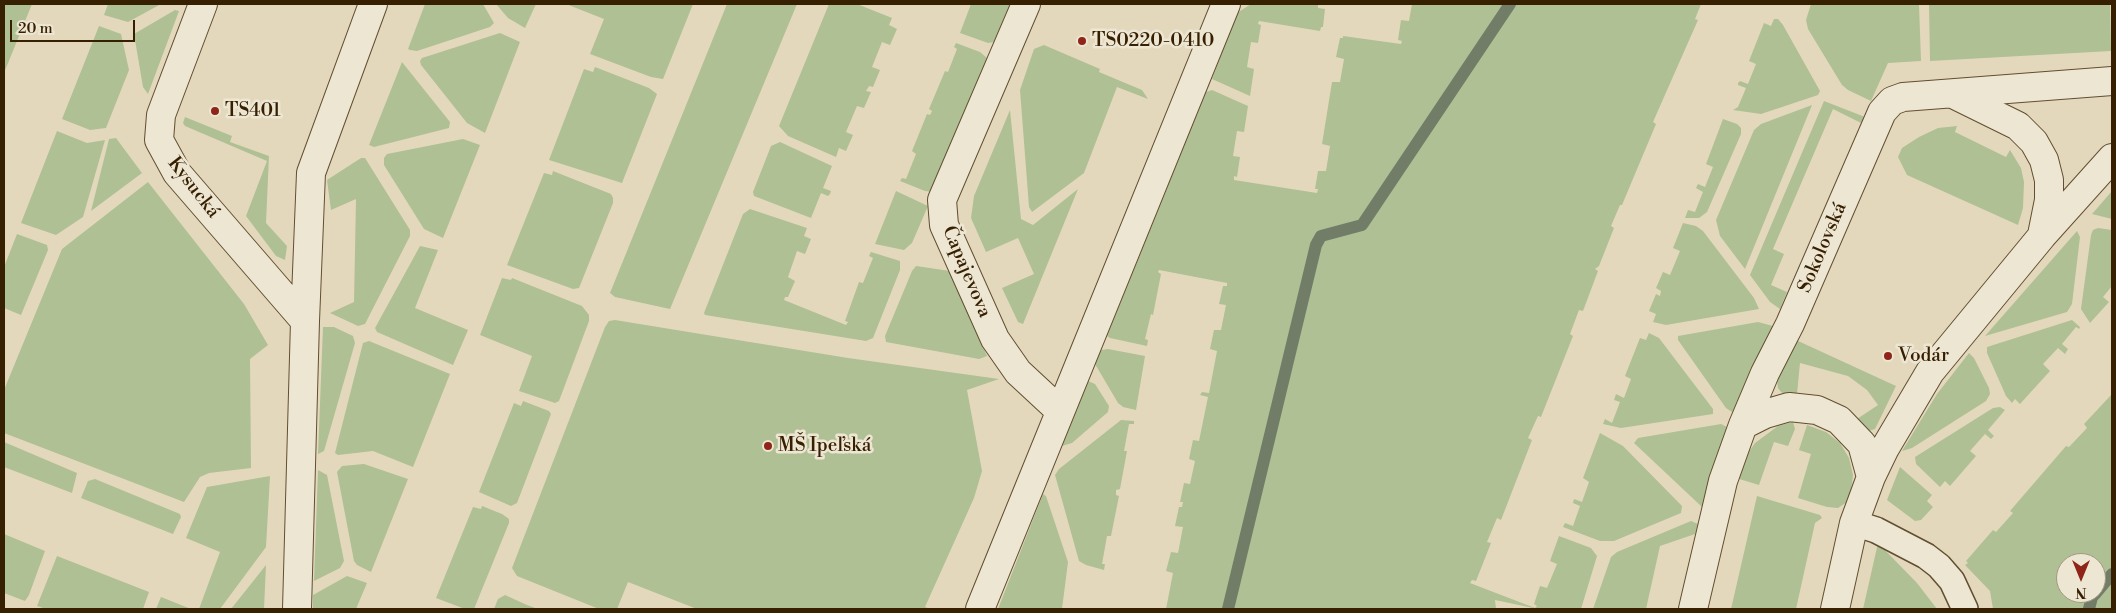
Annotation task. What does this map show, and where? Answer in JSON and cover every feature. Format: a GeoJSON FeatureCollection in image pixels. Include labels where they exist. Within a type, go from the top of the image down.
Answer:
{"type":"FeatureCollection","features":[{"type":"Feature","properties":{"kind":"street","name":"Kysucká"},"geometry":{"type":"LineString","coordinates":[[203,4],[161,115],[159,140],[176,173],[305,321]]}},
{"type":"Feature","properties":{"kind":"street"},"geometry":{"type":"LineString","coordinates":[[297,609],[311,173],[373,4]]}},
{"type":"Feature","properties":{"kind":"street","name":"Čapajevova"},"geometry":{"type":"LineString","coordinates":[[1026,4],[942,200],[944,225],[995,339],[1018,372],[1060,411]]}},
{"type":"Feature","properties":{"kind":"street"},"geometry":{"type":"LineString","coordinates":[[980,609],[1226,4]]}},
{"type":"Feature","properties":{"kind":"street","name":"Sokolovská"},"geometry":{"type":"LineString","coordinates":[[1693,609],[1723,481],[1744,425],[1765,373],[1790,324],[1882,112],[1892,101],[1903,97],[2112,81]]}},
{"type":"Feature","properties":{"kind":"street"},"geometry":{"type":"LineString","coordinates":[[1952,93],[2018,126],[2034,142],[2044,160],[2049,180],[2049,200],[2042,236]]}},
{"type":"Feature","properties":{"kind":"street"},"geometry":{"type":"LineString","coordinates":[[1835,609],[1854,523],[1871,477],[1885,448],[1930,372],[2042,236],[2112,158]]}},
{"type":"Feature","properties":{"kind":"street"},"geometry":{"type":"LineString","coordinates":[[1744,425],[1766,414],[1789,407],[1817,410],[1839,420],[1862,444],[1871,477]]}},
{"type":"Feature","properties":{"kind":"lane"},"geometry":{"type":"LineString","coordinates":[[1854,523],[1876,530],[1926,556],[1939,566],[1952,581],[1965,609]]}},
{"type":"Feature","properties":{"kind":"green space"},"geometry":{"type":"Polygon","coordinates":[[[4,4],[32,4],[4,73],[4,4]]]}},
{"type":"Feature","properties":{"kind":"green space"},"geometry":{"type":"Polygon","coordinates":[[[108,4],[161,4],[128,22],[104,15],[108,4]]]}},
{"type":"Feature","properties":{"kind":"green space"},"geometry":{"type":"Polygon","coordinates":[[[425,4],[483,4],[494,23],[490,27],[417,51],[410,50],[408,49],[425,4]]]}},
{"type":"Feature","properties":{"kind":"green space"},"geometry":{"type":"Polygon","coordinates":[[[496,4],[536,4],[525,28],[508,18],[496,4]]]}},
{"type":"Feature","properties":{"kind":"green space"},"geometry":{"type":"Polygon","coordinates":[[[566,4],[693,4],[663,79],[651,77],[590,54],[604,19],[566,4]]]}},
{"type":"Feature","properties":{"kind":"green space"},"geometry":{"type":"Polygon","coordinates":[[[727,4],[797,4],[670,309],[615,297],[610,293],[727,4]]]}},
{"type":"Feature","properties":{"kind":"green space"},"geometry":{"type":"Polygon","coordinates":[[[829,4],[857,4],[892,18],[889,25],[897,29],[890,45],[882,42],[872,67],[880,70],[873,87],[869,86],[866,91],[871,92],[864,108],[857,106],[846,132],[853,135],[846,151],[839,148],[836,157],[788,136],[779,126],[829,4]]]}},
{"type":"Feature","properties":{"kind":"green space"},"geometry":{"type":"Polygon","coordinates":[[[971,4],[1010,4],[994,42],[988,43],[960,33],[971,4]]]}},
{"type":"Feature","properties":{"kind":"green space"},"geometry":{"type":"Polygon","coordinates":[[[1251,4],[1318,4],[1318,8],[1325,9],[1323,27],[1321,27],[1320,31],[1259,21],[1258,24],[1261,25],[1258,43],[1251,42],[1247,67],[1254,69],[1250,96],[1212,79],[1237,13],[1251,4]]]}},
{"type":"Feature","properties":{"kind":"green space"},"geometry":{"type":"Polygon","coordinates":[[[1412,4],[1701,4],[1695,19],[1698,20],[1653,122],[1656,124],[1622,205],[1620,205],[1611,226],[1614,228],[1599,266],[1595,269],[1598,271],[1583,311],[1579,310],[1570,334],[1573,336],[1541,417],[1538,416],[1528,438],[1532,440],[1501,520],[1497,518],[1487,542],[1491,543],[1476,581],[1472,580],[1470,583],[1535,608],[1537,606],[1534,604],[1540,586],[1547,588],[1557,564],[1550,561],[1559,536],[1591,548],[1597,556],[1581,609],[1538,609],[1495,600],[1496,609],[1166,609],[1173,573],[1166,571],[1171,552],[1178,553],[1183,527],[1175,526],[1179,507],[1182,507],[1183,502],[1180,502],[1184,483],[1190,484],[1195,461],[1189,459],[1193,440],[1199,441],[1208,397],[1200,395],[1202,392],[1209,393],[1217,351],[1210,349],[1214,330],[1221,330],[1226,305],[1219,304],[1223,286],[1227,286],[1227,283],[1159,270],[1158,272],[1161,274],[1153,315],[1151,314],[1145,339],[1148,340],[1147,346],[1107,336],[1206,92],[1212,90],[1248,106],[1244,132],[1237,131],[1233,156],[1240,157],[1237,177],[1234,176],[1234,180],[1317,193],[1318,189],[1315,189],[1318,171],[1326,171],[1330,146],[1322,144],[1332,82],[1340,82],[1344,59],[1336,57],[1340,38],[1343,38],[1343,36],[1401,44],[1402,41],[1398,40],[1401,20],[1409,21],[1412,4]]]}},
{"type":"Feature","properties":{"kind":"green space"},"geometry":{"type":"Polygon","coordinates":[[[1811,4],[1919,4],[1921,61],[1888,63],[1871,101],[1848,90],[1842,85],[1808,29],[1806,20],[1811,4]]]}},
{"type":"Feature","properties":{"kind":"green space"},"geometry":{"type":"Polygon","coordinates":[[[1929,4],[2110,4],[2111,51],[1930,61],[1929,4]]]}},
{"type":"Feature","properties":{"kind":"green space"},"geometry":{"type":"Polygon","coordinates":[[[175,10],[179,11],[148,94],[143,87],[134,34],[175,10]]]}},
{"type":"Feature","properties":{"kind":"green space"},"geometry":{"type":"Polygon","coordinates":[[[1774,19],[1778,19],[1783,25],[1820,91],[1818,95],[1761,114],[1733,110],[1738,107],[1746,88],[1738,85],[1738,83],[1740,81],[1748,84],[1756,64],[1749,61],[1764,23],[1771,26],[1774,19]]]}},
{"type":"Feature","properties":{"kind":"green space"},"geometry":{"type":"Polygon","coordinates":[[[99,26],[121,34],[129,70],[106,128],[90,130],[62,119],[99,26]]]}},
{"type":"Feature","properties":{"kind":"green space"},"geometry":{"type":"Polygon","coordinates":[[[500,33],[520,42],[485,133],[467,123],[421,65],[420,61],[422,58],[500,33]]]}},
{"type":"Feature","properties":{"kind":"green space"},"geometry":{"type":"Polygon","coordinates":[[[956,43],[980,52],[987,58],[933,192],[925,191],[900,181],[902,178],[906,179],[916,154],[912,151],[927,114],[930,115],[932,111],[929,109],[945,71],[948,72],[957,49],[954,47],[956,43]]]}},
{"type":"Feature","properties":{"kind":"green space"},"geometry":{"type":"Polygon","coordinates":[[[1044,45],[1100,69],[1099,72],[1142,90],[1148,99],[1117,87],[1084,173],[1032,212],[1029,207],[1020,90],[1034,49],[1044,45]]]}},
{"type":"Feature","properties":{"kind":"green space"},"geometry":{"type":"Polygon","coordinates":[[[402,62],[450,122],[449,128],[374,147],[369,145],[402,62]]]}},
{"type":"Feature","properties":{"kind":"green space"},"geometry":{"type":"Polygon","coordinates":[[[595,67],[649,88],[657,94],[622,183],[549,160],[584,69],[593,72],[595,67]]]}},
{"type":"Feature","properties":{"kind":"green space"},"geometry":{"type":"Polygon","coordinates":[[[1824,101],[1865,117],[1863,124],[1833,109],[1773,249],[1784,254],[1771,285],[1787,292],[1780,309],[1770,302],[1750,275],[1824,101]]]}},
{"type":"Feature","properties":{"kind":"green space"},"geometry":{"type":"Polygon","coordinates":[[[1812,105],[1745,269],[1720,236],[1716,220],[1754,130],[1761,124],[1812,105]]]}},
{"type":"Feature","properties":{"kind":"green space"},"geometry":{"type":"Polygon","coordinates":[[[1010,110],[1021,219],[1033,225],[1078,189],[1023,324],[1018,322],[1002,288],[1034,274],[1018,238],[986,252],[971,218],[974,196],[1010,110]]]}},
{"type":"Feature","properties":{"kind":"green space"},"geometry":{"type":"Polygon","coordinates":[[[185,117],[232,136],[230,142],[269,156],[266,223],[287,246],[285,260],[276,256],[246,216],[267,161],[185,126],[183,123],[185,117]]]}},
{"type":"Feature","properties":{"kind":"green space"},"geometry":{"type":"Polygon","coordinates":[[[1723,119],[1737,124],[1741,128],[1741,134],[1707,212],[1699,218],[1685,218],[1688,210],[1695,212],[1703,192],[1696,188],[1698,184],[1705,187],[1713,167],[1706,164],[1723,119]]]}},
{"type":"Feature","properties":{"kind":"green space"},"geometry":{"type":"Polygon","coordinates":[[[1957,126],[1955,132],[2006,157],[2010,150],[2021,168],[2024,182],[2023,208],[2018,225],[1907,175],[1898,157],[1902,148],[1938,128],[1957,126]]]}},
{"type":"Feature","properties":{"kind":"green space"},"geometry":{"type":"Polygon","coordinates":[[[57,131],[87,143],[105,140],[83,217],[56,235],[21,223],[57,131]]]}},
{"type":"Feature","properties":{"kind":"green space"},"geometry":{"type":"Polygon","coordinates":[[[116,138],[142,173],[91,211],[109,139],[116,138]]]}},
{"type":"Feature","properties":{"kind":"green space"},"geometry":{"type":"Polygon","coordinates":[[[463,139],[480,145],[443,238],[424,229],[384,165],[384,158],[387,154],[463,139]]]}},
{"type":"Feature","properties":{"kind":"green space"},"geometry":{"type":"Polygon","coordinates":[[[780,142],[832,166],[823,188],[831,191],[830,194],[828,196],[821,193],[811,218],[754,196],[753,192],[771,146],[780,142]]]}},
{"type":"Feature","properties":{"kind":"green space"},"geometry":{"type":"Polygon","coordinates":[[[361,158],[365,158],[410,230],[410,236],[365,324],[358,326],[330,313],[354,302],[356,199],[331,210],[327,180],[361,158]]]}},
{"type":"Feature","properties":{"kind":"green space"},"geometry":{"type":"Polygon","coordinates":[[[553,171],[611,194],[613,198],[613,203],[579,288],[573,289],[507,265],[544,173],[552,175],[553,171]]]}},
{"type":"Feature","properties":{"kind":"green space"},"geometry":{"type":"Polygon","coordinates":[[[148,182],[244,304],[268,345],[250,359],[251,468],[209,473],[200,477],[184,502],[4,433],[4,390],[62,249],[148,182]]]}},
{"type":"Feature","properties":{"kind":"green space"},"geometry":{"type":"Polygon","coordinates":[[[896,191],[928,206],[912,243],[904,250],[875,244],[896,191]]]}},
{"type":"Feature","properties":{"kind":"green space"},"geometry":{"type":"Polygon","coordinates":[[[2112,191],[2112,219],[2092,214],[2112,191]]]}},
{"type":"Feature","properties":{"kind":"green space"},"geometry":{"type":"Polygon","coordinates":[[[750,209],[807,228],[804,236],[811,239],[805,254],[797,251],[788,277],[795,281],[788,297],[785,297],[784,300],[846,325],[848,322],[845,321],[859,282],[863,283],[873,258],[869,256],[871,252],[900,261],[900,270],[873,338],[866,341],[705,315],[704,313],[743,214],[750,209]]]}},
{"type":"Feature","properties":{"kind":"green space"},"geometry":{"type":"Polygon","coordinates":[[[1683,223],[1696,226],[1703,231],[1754,298],[1759,309],[1666,325],[1653,322],[1656,314],[1649,311],[1656,294],[1660,296],[1661,291],[1656,288],[1663,272],[1670,275],[1680,251],[1673,248],[1683,223]]]}},
{"type":"Feature","properties":{"kind":"green space"},"geometry":{"type":"Polygon","coordinates":[[[2098,228],[2112,230],[2112,286],[2103,297],[2109,302],[2090,323],[2081,309],[2091,235],[2093,230],[2098,228]]]}},
{"type":"Feature","properties":{"kind":"green space"},"geometry":{"type":"Polygon","coordinates":[[[2077,231],[2080,237],[2072,304],[2067,312],[1985,336],[2077,231]]]}},
{"type":"Feature","properties":{"kind":"green space"},"geometry":{"type":"Polygon","coordinates":[[[17,234],[47,245],[48,250],[21,315],[4,308],[4,267],[17,234]]]}},
{"type":"Feature","properties":{"kind":"green space"},"geometry":{"type":"Polygon","coordinates":[[[420,246],[438,250],[415,308],[468,330],[453,365],[377,332],[375,328],[420,246]]]}},
{"type":"Feature","properties":{"kind":"green space"},"geometry":{"type":"Polygon","coordinates":[[[916,266],[950,271],[987,356],[979,359],[886,342],[885,336],[912,271],[916,266]]]}},
{"type":"Feature","properties":{"kind":"green space"},"geometry":{"type":"Polygon","coordinates":[[[502,278],[511,280],[512,278],[582,306],[589,315],[589,321],[559,401],[555,403],[519,391],[532,356],[480,335],[502,278]]]}},
{"type":"Feature","properties":{"kind":"green space","name":"MŠ Ipeľská"},"geometry":{"type":"Polygon","coordinates":[[[615,320],[848,358],[999,379],[967,390],[982,471],[974,498],[925,607],[930,609],[697,609],[628,582],[617,609],[599,609],[517,576],[512,568],[605,327],[609,321],[615,320]]]}},
{"type":"Feature","properties":{"kind":"green space"},"geometry":{"type":"Polygon","coordinates":[[[2072,320],[2080,327],[2079,329],[2076,327],[2062,344],[2068,349],[2065,354],[2058,348],[2043,364],[2050,371],[2020,404],[2015,399],[2012,403],[2006,396],[1987,353],[1987,347],[2072,320]]]}},
{"type":"Feature","properties":{"kind":"green space"},"geometry":{"type":"Polygon","coordinates":[[[1758,322],[1773,326],[1736,412],[1732,412],[1726,408],[1678,340],[1678,336],[1758,322]]]}},
{"type":"Feature","properties":{"kind":"green space"},"geometry":{"type":"Polygon","coordinates":[[[323,327],[334,327],[353,336],[355,343],[324,451],[318,454],[323,327]]]}},
{"type":"Feature","properties":{"kind":"green space"},"geometry":{"type":"Polygon","coordinates":[[[1649,333],[1659,338],[1713,409],[1713,414],[1621,428],[1603,424],[1605,419],[1612,423],[1620,402],[1614,400],[1616,394],[1624,398],[1631,379],[1625,376],[1640,338],[1646,340],[1649,333]]]}},
{"type":"Feature","properties":{"kind":"green space"},"geometry":{"type":"Polygon","coordinates":[[[1796,340],[1896,386],[1875,429],[1866,432],[1857,419],[1878,405],[1867,390],[1848,376],[1800,363],[1797,394],[1784,394],[1781,392],[1778,388],[1776,375],[1796,340]]]}},
{"type":"Feature","properties":{"kind":"green space"},"geometry":{"type":"Polygon","coordinates":[[[369,341],[450,374],[413,467],[373,451],[338,455],[335,453],[363,343],[369,341]]]}},
{"type":"Feature","properties":{"kind":"green space"},"geometry":{"type":"Polygon","coordinates":[[[1108,349],[1145,356],[1136,410],[1123,407],[1118,403],[1095,364],[1101,350],[1108,349]]]}},
{"type":"Feature","properties":{"kind":"green space"},"geometry":{"type":"Polygon","coordinates":[[[1969,353],[1974,358],[1989,388],[1990,394],[1986,401],[1912,448],[1902,451],[1937,394],[1969,353]]]}},
{"type":"Feature","properties":{"kind":"green space"},"geometry":{"type":"Polygon","coordinates":[[[1088,381],[1095,384],[1109,406],[1108,412],[1072,443],[1062,446],[1088,381]]]}},
{"type":"Feature","properties":{"kind":"green space"},"geometry":{"type":"Polygon","coordinates":[[[2112,394],[2112,609],[1993,609],[1990,591],[1965,565],[1968,563],[1966,561],[1993,530],[1996,532],[2013,513],[2010,511],[2066,446],[2069,447],[2087,428],[2084,424],[2112,394]]]}},
{"type":"Feature","properties":{"kind":"green space"},"geometry":{"type":"Polygon","coordinates":[[[523,401],[549,411],[551,414],[517,503],[511,506],[479,492],[514,403],[521,406],[523,401]]]}},
{"type":"Feature","properties":{"kind":"green space"},"geometry":{"type":"Polygon","coordinates":[[[2000,407],[2005,410],[1988,430],[1994,436],[1991,439],[1985,434],[1970,451],[1976,456],[1950,486],[1945,481],[1940,487],[1916,464],[1915,457],[1993,408],[2000,407]]]}},
{"type":"Feature","properties":{"kind":"green space"},"geometry":{"type":"Polygon","coordinates":[[[1121,420],[1134,421],[1134,424],[1129,424],[1124,451],[1127,451],[1120,489],[1116,490],[1116,495],[1119,496],[1111,536],[1107,536],[1102,564],[1105,564],[1104,570],[1079,561],[1055,475],[1059,469],[1121,420]]]}},
{"type":"Feature","properties":{"kind":"green space"},"geometry":{"type":"Polygon","coordinates":[[[1793,422],[1795,429],[1788,446],[1774,442],[1759,485],[1736,478],[1741,463],[1755,443],[1778,426],[1793,422]]]}},
{"type":"Feature","properties":{"kind":"green space"},"geometry":{"type":"Polygon","coordinates":[[[1721,424],[1729,428],[1702,507],[1634,443],[1638,438],[1721,424]]]}},
{"type":"Feature","properties":{"kind":"green space"},"geometry":{"type":"Polygon","coordinates":[[[1807,425],[1826,432],[1840,443],[1849,458],[1853,475],[1850,500],[1838,508],[1827,507],[1798,498],[1811,454],[1799,450],[1807,425]]]}},
{"type":"Feature","properties":{"kind":"green space"},"geometry":{"type":"Polygon","coordinates":[[[1600,433],[1623,446],[1682,506],[1681,513],[1614,541],[1600,541],[1563,527],[1565,523],[1573,526],[1580,506],[1573,503],[1574,499],[1582,502],[1589,482],[1583,478],[1600,433]]]}},
{"type":"Feature","properties":{"kind":"green space"},"geometry":{"type":"Polygon","coordinates":[[[4,442],[77,473],[72,493],[4,467],[4,442]]]}},
{"type":"Feature","properties":{"kind":"green space"},"geometry":{"type":"Polygon","coordinates":[[[364,464],[408,479],[371,572],[357,565],[354,561],[337,472],[342,466],[364,464]]]}},
{"type":"Feature","properties":{"kind":"green space"},"geometry":{"type":"Polygon","coordinates":[[[1900,467],[1932,495],[1927,501],[1933,507],[1921,520],[1915,521],[1887,500],[1900,467]]]}},
{"type":"Feature","properties":{"kind":"green space"},"geometry":{"type":"Polygon","coordinates":[[[318,470],[327,475],[344,561],[340,568],[314,581],[318,470]]]}},
{"type":"Feature","properties":{"kind":"green space"},"geometry":{"type":"Polygon","coordinates":[[[270,476],[266,547],[220,609],[199,609],[220,552],[186,538],[207,487],[270,476]]]}},
{"type":"Feature","properties":{"kind":"green space"},"geometry":{"type":"Polygon","coordinates":[[[95,479],[180,514],[181,517],[173,534],[81,498],[88,481],[95,479]]]}},
{"type":"Feature","properties":{"kind":"green space"},"geometry":{"type":"Polygon","coordinates":[[[1043,494],[1046,496],[1068,562],[1062,609],[998,609],[1043,494]]]}},
{"type":"Feature","properties":{"kind":"green space"},"geometry":{"type":"Polygon","coordinates":[[[1757,496],[1820,515],[1822,518],[1815,523],[1796,609],[1731,609],[1757,496]]]}},
{"type":"Feature","properties":{"kind":"green space"},"geometry":{"type":"Polygon","coordinates":[[[482,506],[502,514],[509,519],[509,523],[474,609],[465,609],[436,598],[473,507],[481,509],[482,506]]]}},
{"type":"Feature","properties":{"kind":"green space"},"geometry":{"type":"Polygon","coordinates":[[[1691,521],[1698,524],[1695,534],[1660,546],[1646,609],[1593,609],[1611,557],[1617,552],[1691,521]]]}},
{"type":"Feature","properties":{"kind":"green space"},"geometry":{"type":"Polygon","coordinates":[[[4,534],[45,551],[25,601],[4,593],[4,534]]]}},
{"type":"Feature","properties":{"kind":"green space"},"geometry":{"type":"Polygon","coordinates":[[[1878,543],[1917,583],[1937,609],[1863,609],[1878,543]]]}},
{"type":"Feature","properties":{"kind":"green space"},"geometry":{"type":"Polygon","coordinates":[[[57,556],[149,592],[143,609],[46,609],[37,606],[57,556]]]}},
{"type":"Feature","properties":{"kind":"green space"},"geometry":{"type":"Polygon","coordinates":[[[266,565],[264,609],[231,609],[266,565]]]}},
{"type":"Feature","properties":{"kind":"green space"},"geometry":{"type":"Polygon","coordinates":[[[347,576],[367,583],[356,609],[313,609],[313,595],[347,576]]]}},
{"type":"Feature","properties":{"kind":"green space"},"geometry":{"type":"Polygon","coordinates":[[[505,595],[538,609],[494,609],[498,599],[505,595]]]}},
{"type":"Feature","properties":{"kind":"green space"},"geometry":{"type":"Polygon","coordinates":[[[161,597],[191,609],[156,609],[161,597]]]}},
{"type":"Feature","properties":{"kind":"waterway"},"geometry":{"type":"LineString","coordinates":[[1228,609],[1316,245],[1321,236],[1362,225],[1510,4]]}},
{"type":"Feature","properties":{"kind":"waterway"},"geometry":{"type":"LineString","coordinates":[[2106,581],[2112,574]]}},
{"type":"Feature","properties":{"kind":"waterway"},"geometry":{"type":"LineString","coordinates":[[2089,609],[2090,603]]}},
{"type":"Feature","properties":{"kind":"place","name":"TS0220-0410"},"geometry":{"type":"Point","coordinates":[1082,41]}},
{"type":"Feature","properties":{"kind":"place","name":"TS401"},"geometry":{"type":"Point","coordinates":[215,111]}},
{"type":"Feature","properties":{"kind":"place","name":"Vodár"},"geometry":{"type":"Point","coordinates":[1888,356]}},
{"type":"Feature","properties":{"kind":"place","name":"MŠ Ipeľská"},"geometry":{"type":"Point","coordinates":[768,446]}}]}
